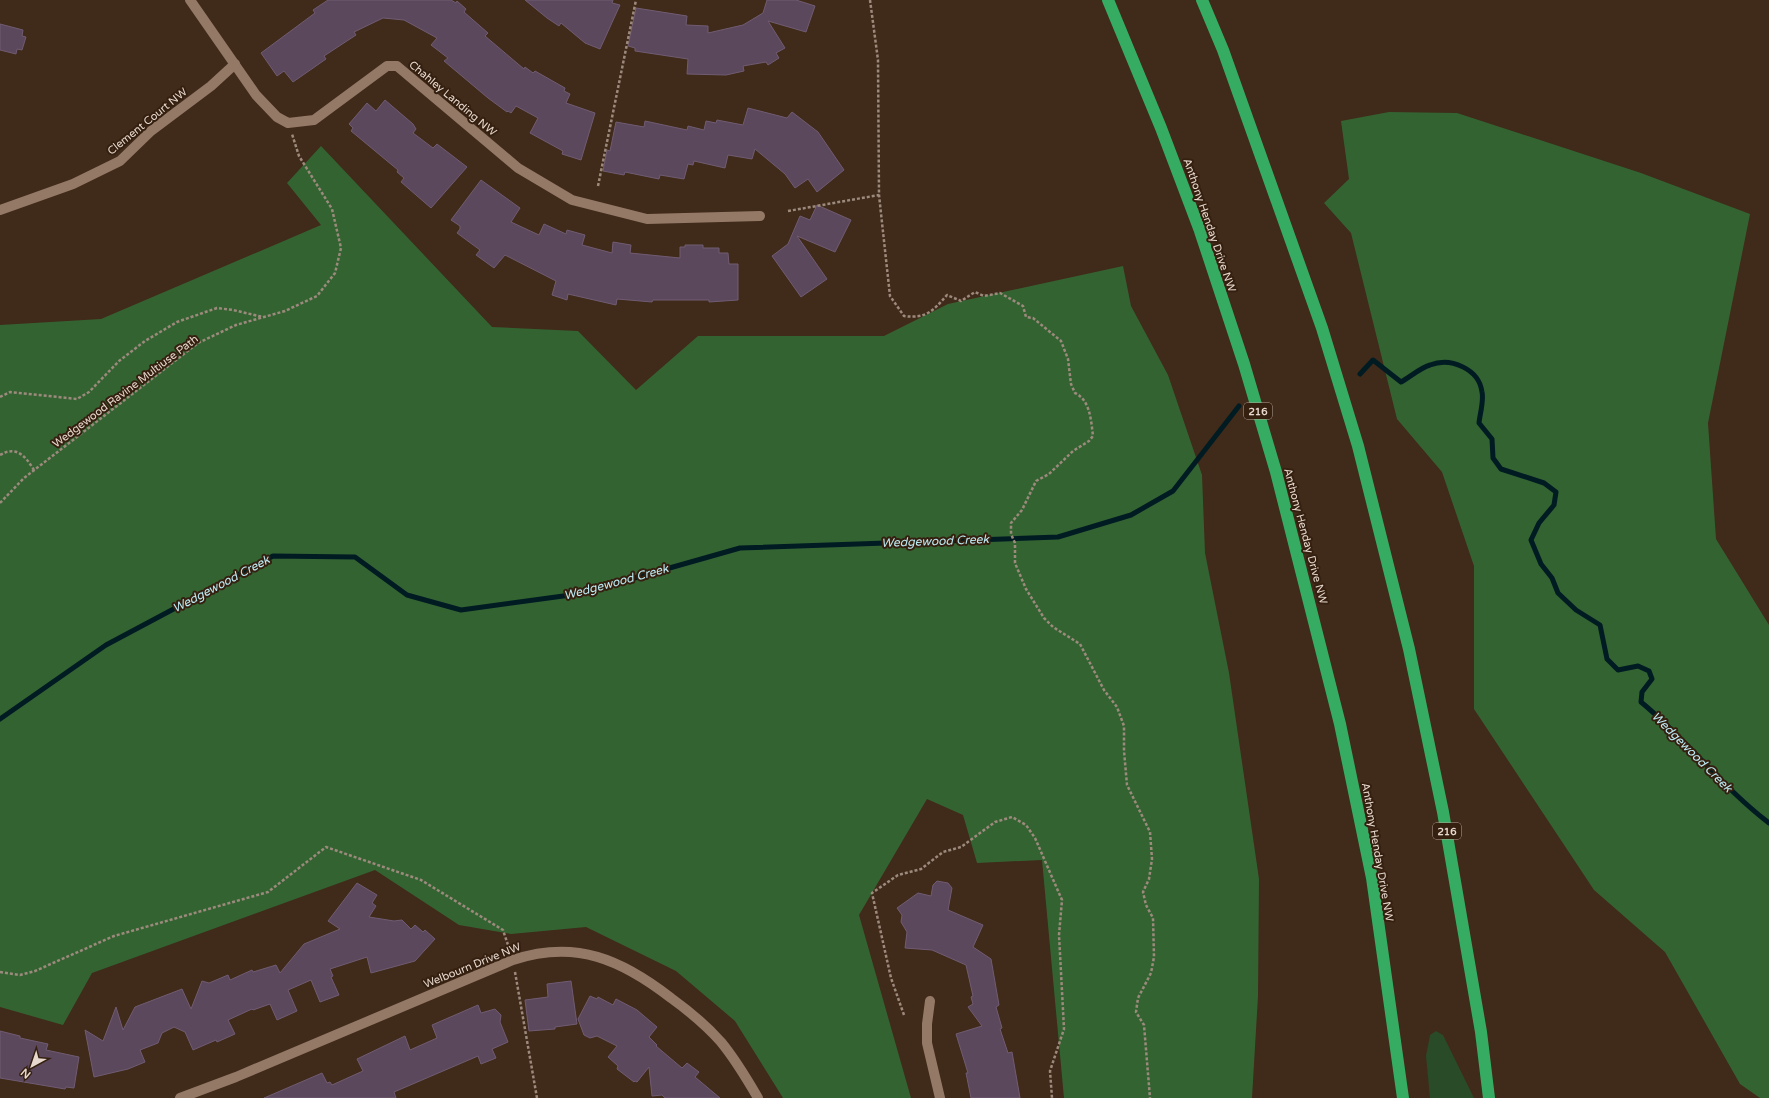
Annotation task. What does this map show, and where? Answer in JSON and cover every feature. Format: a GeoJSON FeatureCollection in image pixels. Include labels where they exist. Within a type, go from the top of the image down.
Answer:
{"type":"FeatureCollection","features":[{"type":"Feature","properties":{"kind":"highway","name":"Anthony Henday Drive NW"},"geometry":{"type":"LineString","coordinates":[[1108,0],[1161,128],[1200,230],[1264,430],[1309,594],[1340,724],[1372,878],[1403,1098]]}},
{"type":"Feature","properties":{"kind":"highway","name":"216"},"geometry":{"type":"LineString","coordinates":[[1202,0],[1223,50],[1322,328],[1358,446],[1409,649],[1443,812],[1481,1032],[1489,1098]]}},
{"type":"Feature","properties":{"kind":"street"},"geometry":{"type":"LineString","coordinates":[[190,0],[261,100],[277,117],[288,122]]}},
{"type":"Feature","properties":{"kind":"street","name":"Clement Court NW"},"geometry":{"type":"LineString","coordinates":[[0,210],[73,184],[120,161],[151,131],[211,86],[235,64]]}},
{"type":"Feature","properties":{"kind":"street","name":"Chahley Landing NW"},"geometry":{"type":"LineString","coordinates":[[288,122],[314,120],[387,66],[397,66],[518,168],[572,200],[647,219],[760,216]]}},
{"type":"Feature","properties":{"kind":"street","name":"Welbourn Drive NW"},"geometry":{"type":"LineString","coordinates":[[180,1098],[236,1078],[513,960],[539,953],[571,952],[603,958],[633,970],[685,1008],[707,1028],[732,1058],[758,1098]]}},
{"type":"Feature","properties":{"kind":"street"},"geometry":{"type":"LineString","coordinates":[[930,1001],[927,1024],[927,1043],[940,1098]]}},
{"type":"Feature","properties":{"kind":"path"},"geometry":{"type":"LineString","coordinates":[[598,186],[636,0]]}},
{"type":"Feature","properties":{"kind":"path"},"geometry":{"type":"LineString","coordinates":[[870,0],[878,60],[879,195],[890,296],[904,316],[913,317],[932,312],[947,295],[961,301],[975,292],[984,296],[1000,293],[1023,306],[1026,317],[1033,318],[1061,341],[1068,359],[1071,384],[1075,393],[1082,397],[1088,407],[1093,436],[1089,441],[1073,451],[1054,470],[1036,481],[1022,510],[1011,523],[1011,534],[1015,543],[1015,563],[1026,588],[1044,618],[1053,627],[1080,644],[1104,690],[1117,707],[1124,726],[1124,751],[1127,786],[1150,832],[1152,859],[1149,879],[1143,892],[1146,905],[1153,918],[1154,957],[1151,973],[1138,998],[1136,1012],[1144,1026],[1150,1098]]}},
{"type":"Feature","properties":{"kind":"path","name":"Wedgewood Ravine Multiuse Path"},"geometry":{"type":"LineString","coordinates":[[0,503],[24,478],[198,343],[236,325],[285,311],[317,296],[335,273],[341,248],[332,209],[299,156],[288,122]]}},
{"type":"Feature","properties":{"kind":"path"},"geometry":{"type":"LineString","coordinates":[[788,211],[879,195]]}},
{"type":"Feature","properties":{"kind":"path"},"geometry":{"type":"LineString","coordinates":[[0,397],[10,392],[77,399],[89,392],[119,361],[145,341],[176,322],[217,308],[264,317]]}},
{"type":"Feature","properties":{"kind":"path"},"geometry":{"type":"LineString","coordinates":[[0,455],[6,451],[17,451],[25,456],[34,470]]}},
{"type":"Feature","properties":{"kind":"path"},"geometry":{"type":"LineString","coordinates":[[904,1015],[891,978],[872,893],[898,875],[921,869],[943,852],[961,847],[995,822],[1012,817],[1026,825],[1035,838],[1062,900],[1059,935],[1064,1029],[1050,1071],[1052,1098]]}},
{"type":"Feature","properties":{"kind":"path"},"geometry":{"type":"LineString","coordinates":[[0,972],[20,975],[35,971],[114,936],[268,892],[326,847],[421,880],[502,930],[513,960],[537,1098]]}},
{"type":"Feature","properties":{"kind":"green space"},"geometry":{"type":"Polygon","coordinates":[[[1389,112],[1457,113],[1641,173],[1750,214],[1708,423],[1716,539],[1769,625],[1769,1098],[1760,1098],[1740,1084],[1665,952],[1594,890],[1474,709],[1474,566],[1442,472],[1397,419],[1351,233],[1324,203],[1349,179],[1341,121],[1389,112]]]}},
{"type":"Feature","properties":{"kind":"green space"},"geometry":{"type":"Polygon","coordinates":[[[321,146],[492,327],[578,331],[636,390],[698,336],[884,336],[948,304],[1123,266],[1131,306],[1168,375],[1202,475],[1205,553],[1229,673],[1259,879],[1258,996],[1252,1098],[1064,1098],[1042,860],[977,863],[963,815],[927,799],[859,915],[911,1098],[783,1098],[735,1021],[676,971],[586,927],[511,934],[459,925],[375,870],[92,973],[63,1025],[0,1007],[0,325],[101,319],[321,225],[287,183],[321,146]]]}},
{"type":"Feature","properties":{"kind":"green space"},"geometry":{"type":"Polygon","coordinates":[[[1436,1031],[1443,1035],[1474,1098],[1430,1098],[1426,1056],[1430,1035],[1436,1031]]]}},
{"type":"Feature","properties":{"kind":"building"},"geometry":{"type":"Polygon","coordinates":[[[328,0],[451,0],[456,3],[457,1],[466,9],[464,12],[488,33],[485,36],[524,69],[525,67],[533,73],[535,71],[565,88],[564,91],[570,94],[566,103],[595,113],[581,160],[562,154],[563,151],[530,133],[538,118],[516,106],[511,113],[508,111],[507,112],[444,61],[448,58],[431,45],[437,38],[404,20],[383,18],[354,32],[356,35],[324,56],[326,59],[293,82],[284,71],[277,76],[261,53],[315,13],[313,10],[328,0]]]}},
{"type":"Feature","properties":{"kind":"building"},"geometry":{"type":"Polygon","coordinates":[[[525,0],[613,0],[612,3],[620,5],[600,49],[585,43],[561,23],[559,26],[525,0]]]}},
{"type":"Feature","properties":{"kind":"building"},"geometry":{"type":"Polygon","coordinates":[[[767,0],[796,0],[815,6],[806,32],[768,21],[785,48],[776,53],[779,58],[768,65],[766,62],[743,66],[744,71],[726,75],[687,74],[688,59],[635,51],[635,48],[628,46],[636,8],[687,16],[686,25],[708,26],[708,33],[743,25],[763,13],[767,0]]]}},
{"type":"Feature","properties":{"kind":"building"},"geometry":{"type":"Polygon","coordinates":[[[0,24],[23,30],[22,36],[26,37],[22,50],[17,49],[16,54],[0,50],[0,24]]]}},
{"type":"Feature","properties":{"kind":"building"},"geometry":{"type":"Polygon","coordinates":[[[385,100],[413,124],[416,129],[413,133],[433,148],[437,144],[467,167],[431,208],[401,182],[404,178],[397,172],[398,170],[351,131],[353,128],[349,124],[367,103],[376,111],[385,100]]]}},
{"type":"Feature","properties":{"kind":"building"},"geometry":{"type":"Polygon","coordinates":[[[748,108],[787,118],[792,112],[818,132],[844,170],[817,192],[808,179],[795,188],[785,174],[755,149],[752,159],[728,155],[725,168],[694,161],[693,165],[688,164],[684,179],[660,175],[659,179],[625,172],[624,175],[603,171],[607,150],[610,151],[616,122],[644,127],[645,121],[687,130],[688,126],[704,130],[706,121],[716,123],[717,120],[743,125],[748,108]]]}},
{"type":"Feature","properties":{"kind":"building"},"geometry":{"type":"Polygon","coordinates":[[[481,180],[520,208],[511,222],[539,235],[544,224],[566,234],[567,230],[585,235],[582,245],[612,253],[613,242],[631,245],[630,253],[680,258],[680,247],[685,247],[685,245],[703,245],[703,248],[719,248],[719,253],[728,253],[729,264],[738,264],[738,300],[709,302],[709,300],[653,300],[652,302],[617,299],[616,305],[568,294],[567,300],[552,295],[556,281],[505,255],[494,268],[476,255],[480,250],[457,233],[460,226],[451,220],[481,180]]]}},
{"type":"Feature","properties":{"kind":"building"},"geometry":{"type":"Polygon","coordinates":[[[817,205],[851,220],[835,252],[797,236],[827,279],[801,297],[772,256],[788,244],[800,216],[810,220],[817,205]]]}},
{"type":"Feature","properties":{"kind":"building"},"geometry":{"type":"Polygon","coordinates":[[[937,881],[948,883],[952,888],[948,910],[983,925],[973,947],[991,959],[999,1005],[996,1007],[1002,1028],[1000,1029],[1008,1053],[1012,1052],[1020,1098],[971,1098],[966,1073],[968,1073],[956,1034],[982,1026],[968,1007],[973,1004],[971,997],[973,996],[966,965],[932,950],[905,948],[907,932],[901,922],[902,915],[897,908],[918,893],[931,896],[933,885],[937,881]]]}},
{"type":"Feature","properties":{"kind":"building"},"geometry":{"type":"Polygon","coordinates":[[[357,883],[377,895],[372,903],[376,906],[369,917],[394,921],[402,920],[411,929],[415,925],[423,932],[425,930],[435,939],[415,961],[371,973],[367,957],[330,969],[333,976],[331,977],[339,995],[320,1002],[311,980],[288,990],[297,1011],[277,1020],[270,1004],[253,1010],[252,1009],[228,1020],[235,1034],[193,1050],[185,1032],[174,1027],[162,1033],[158,1043],[140,1050],[145,1062],[128,1069],[94,1077],[85,1030],[103,1041],[116,1007],[123,1030],[135,1007],[182,989],[191,1009],[202,981],[209,983],[228,975],[230,980],[252,970],[253,972],[276,965],[280,973],[304,944],[340,929],[328,921],[357,883]]]}},
{"type":"Feature","properties":{"kind":"building"},"geometry":{"type":"Polygon","coordinates":[[[571,981],[577,1024],[555,1027],[555,1029],[529,1031],[525,1000],[548,997],[547,984],[571,981]]]}},
{"type":"Feature","properties":{"kind":"building"},"geometry":{"type":"Polygon","coordinates":[[[590,996],[597,999],[598,997],[613,1005],[616,999],[637,1010],[657,1027],[649,1037],[657,1045],[656,1046],[682,1068],[687,1063],[699,1072],[695,1077],[720,1098],[665,1098],[662,1095],[652,1096],[649,1067],[637,1082],[634,1082],[617,1069],[618,1066],[608,1057],[617,1046],[597,1036],[590,1038],[584,1035],[578,1019],[590,996]]]}},
{"type":"Feature","properties":{"kind":"building"},"geometry":{"type":"Polygon","coordinates":[[[478,1005],[481,1013],[495,1009],[501,1015],[500,1022],[508,1042],[492,1049],[496,1058],[481,1064],[478,1056],[394,1092],[396,1098],[264,1098],[322,1073],[327,1083],[330,1082],[332,1085],[363,1071],[357,1059],[405,1036],[410,1050],[437,1038],[432,1025],[478,1005]]]}},
{"type":"Feature","properties":{"kind":"building"},"geometry":{"type":"Polygon","coordinates":[[[0,1031],[20,1036],[20,1038],[48,1044],[46,1050],[79,1057],[74,1088],[66,1087],[65,1089],[0,1078],[0,1031]]]}},
{"type":"Feature","properties":{"kind":"waterway","name":"Wedgewood Creek"},"geometry":{"type":"LineString","coordinates":[[1360,374],[1373,360],[1401,382],[1423,368],[1438,363],[1455,364],[1470,371],[1476,377],[1482,392],[1479,423],[1492,439],[1493,458],[1501,469],[1544,483],[1556,492],[1554,505],[1539,523],[1531,540],[1541,564],[1552,578],[1558,593],[1576,610],[1600,625],[1607,659],[1618,670],[1638,666],[1649,671],[1652,679],[1642,692],[1641,702],[1673,731],[1720,779],[1769,823]]}},
{"type":"Feature","properties":{"kind":"waterway","name":"Wedgewood Creek"},"geometry":{"type":"LineString","coordinates":[[0,719],[106,645],[273,556],[355,557],[407,595],[461,610],[578,594],[740,548],[1058,537],[1131,515],[1173,491],[1239,406]]}}]}
